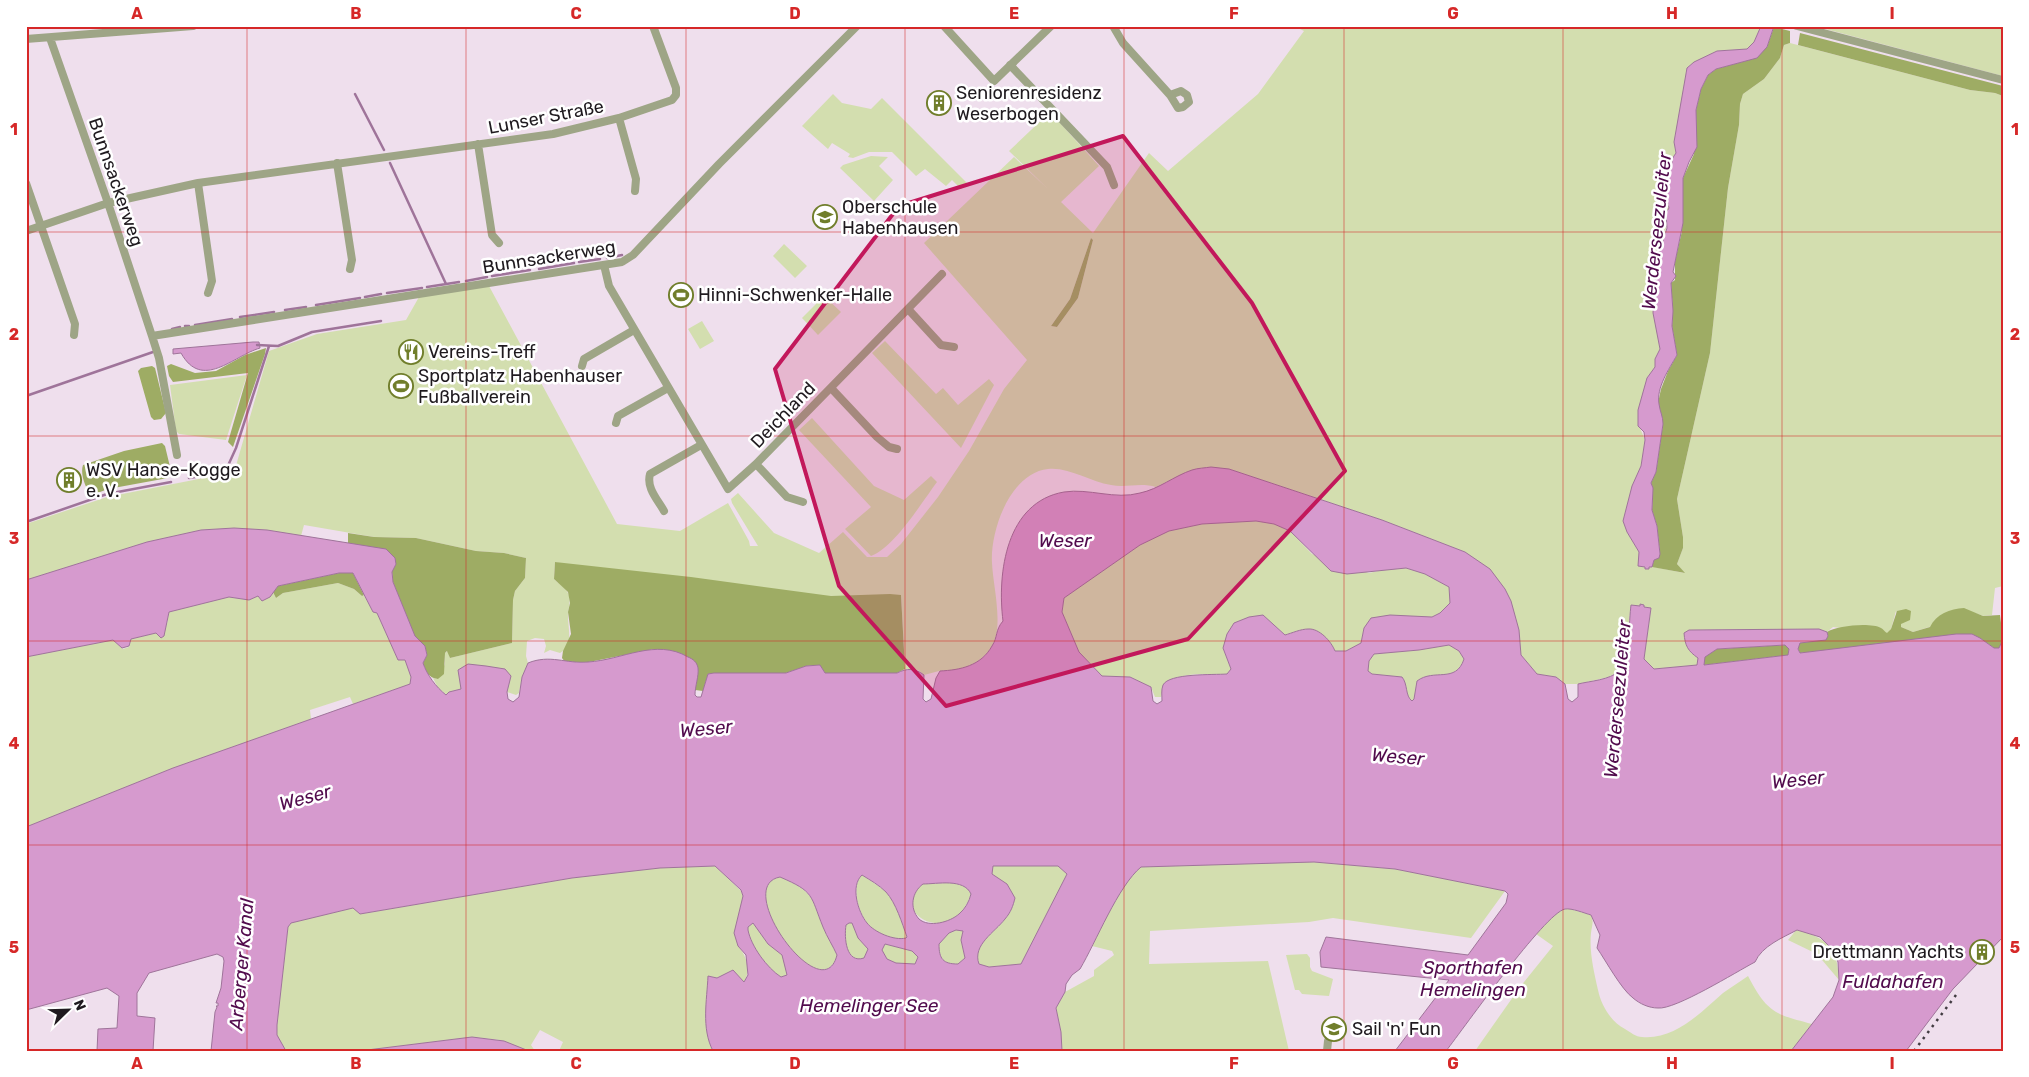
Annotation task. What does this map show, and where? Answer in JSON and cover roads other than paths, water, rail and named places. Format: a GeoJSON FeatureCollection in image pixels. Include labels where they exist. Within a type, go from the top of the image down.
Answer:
{"type":"FeatureCollection","features":[{"type":"Feature","properties":{"kind":"street"},"geometry":{"type":"LineString","coordinates":[[26,40],[192,26]]}},
{"type":"Feature","properties":{"kind":"street","name":"Lunser Straße"},"geometry":{"type":"LineString","coordinates":[[26,231],[108,203],[198,183],[553,134],[619,118],[672,100],[676,95],[676,88],[654,26]]}},
{"type":"Feature","properties":{"kind":"street","name":"Bunnsackerweg"},"geometry":{"type":"LineString","coordinates":[[152,336],[622,262],[633,255],[707,176],[857,26]]}},
{"type":"Feature","properties":{"kind":"street"},"geometry":{"type":"LineString","coordinates":[[944,26],[994,81],[1051,26]]}},
{"type":"Feature","properties":{"kind":"street"},"geometry":{"type":"LineString","coordinates":[[1113,26],[1123,43],[1170,95]]}},
{"type":"Feature","properties":{"kind":"street"},"geometry":{"type":"LineString","coordinates":[[1797,26],[2003,80]]}},
{"type":"Feature","properties":{"kind":"street","name":"Bunnsackerweg"},"geometry":{"type":"LineString","coordinates":[[50,38],[108,203],[159,358],[177,455]]}},
{"type":"Feature","properties":{"kind":"street"},"geometry":{"type":"LineString","coordinates":[[1010,65],[1107,167],[1114,185]]}},
{"type":"Feature","properties":{"kind":"street","name":"Lunser Straße"},"geometry":{"type":"LineString","coordinates":[[619,118],[636,178],[635,191]]}},
{"type":"Feature","properties":{"kind":"street","name":"Lunser Straße"},"geometry":{"type":"LineString","coordinates":[[478,144],[492,235],[498,243]]}},
{"type":"Feature","properties":{"kind":"street"},"geometry":{"type":"LineString","coordinates":[[337,163],[352,260],[350,269]]}},
{"type":"Feature","properties":{"kind":"street"},"geometry":{"type":"LineString","coordinates":[[26,183],[75,324],[74,335]]}},
{"type":"Feature","properties":{"kind":"street"},"geometry":{"type":"LineString","coordinates":[[198,183],[212,282],[208,292]]}},
{"type":"Feature","properties":{"kind":"street","name":"Deichland"},"geometry":{"type":"LineString","coordinates":[[604,265],[609,286],[728,489],[756,464],[942,274]]}},
{"type":"Feature","properties":{"kind":"street"},"geometry":{"type":"LineString","coordinates":[[908,309],[940,345],[954,347]]}},
{"type":"Feature","properties":{"kind":"street"},"geometry":{"type":"LineString","coordinates":[[582,366],[584,359],[634,330]]}},
{"type":"Feature","properties":{"kind":"street"},"geometry":{"type":"LineString","coordinates":[[616,423],[618,416],[668,388]]}},
{"type":"Feature","properties":{"kind":"street","name":"Deichland"},"geometry":{"type":"LineString","coordinates":[[831,388],[883,442],[889,447],[897,449]]}},
{"type":"Feature","properties":{"kind":"street"},"geometry":{"type":"LineString","coordinates":[[664,512],[650,488],[648,480],[650,474],[701,445]]}},
{"type":"Feature","properties":{"kind":"street","name":"Deichland"},"geometry":{"type":"LineString","coordinates":[[756,464],[787,497],[803,502]]}},
{"type":"Feature","properties":{"kind":"street"},"geometry":{"type":"LineString","coordinates":[[1327,1051],[1328,1041]]}},
{"type":"Feature","properties":{"kind":"water"},"geometry":{"type":"Polygon","coordinates":[[[1761,26],[1774,26],[1767,47],[1757,58],[1716,69],[1708,75],[1701,89],[1696,110],[1697,147],[1683,178],[1683,223],[1673,272],[1676,276],[1671,283],[1672,326],[1677,355],[1659,392],[1663,424],[1656,472],[1651,483],[1653,488],[1652,510],[1657,526],[1660,554],[1659,558],[1654,560],[1652,567],[1645,569],[1645,567],[1638,566],[1639,552],[1623,521],[1632,486],[1641,466],[1645,440],[1644,432],[1638,426],[1638,410],[1647,378],[1655,367],[1655,359],[1660,349],[1653,313],[1654,286],[1659,254],[1667,228],[1666,213],[1669,208],[1665,186],[1676,153],[1674,142],[1687,68],[1694,62],[1717,51],[1747,49],[1754,42],[1761,26]]]}},
{"type":"Feature","properties":{"kind":"water"},"geometry":{"type":"Polygon","coordinates":[[[259,342],[260,348],[218,368],[208,370],[198,369],[189,364],[181,353],[173,354],[173,349],[259,342]]]}},
{"type":"Feature","properties":{"kind":"water"},"geometry":{"type":"Polygon","coordinates":[[[1211,467],[1229,469],[1382,520],[1465,552],[1490,569],[1505,589],[1511,601],[1519,630],[1521,655],[1537,674],[1556,677],[1565,684],[1568,699],[1572,702],[1578,697],[1578,684],[1600,680],[1619,671],[1627,650],[1631,605],[1640,606],[1640,604],[1651,608],[1644,659],[1654,669],[1697,665],[1698,658],[1689,650],[1685,641],[1684,633],[1689,630],[1819,629],[1827,632],[1826,640],[1800,643],[1798,649],[1800,653],[1956,634],[1972,634],[1994,648],[1999,648],[2003,639],[2003,937],[1953,989],[1906,1051],[1791,1051],[1833,997],[1839,980],[1838,962],[1832,949],[1820,937],[1797,930],[1767,947],[1755,962],[1678,1003],[1655,1008],[1636,1000],[1628,994],[1619,982],[1597,948],[1600,935],[1591,915],[1565,909],[1555,915],[1523,950],[1446,1051],[1395,1051],[1449,980],[1321,967],[1320,952],[1326,937],[1468,955],[1506,903],[1508,894],[1505,891],[1395,869],[1314,862],[1141,867],[1124,887],[1080,969],[1072,975],[1066,984],[1065,992],[1056,1008],[1061,1032],[1062,1051],[713,1051],[709,1042],[706,1023],[708,976],[717,978],[733,970],[744,982],[748,975],[746,955],[738,946],[734,933],[743,896],[741,890],[715,866],[660,868],[572,878],[360,914],[353,908],[291,923],[288,927],[277,1025],[277,1035],[286,1051],[211,1051],[215,1012],[216,1006],[218,1006],[218,1003],[216,1003],[221,988],[224,961],[223,957],[217,954],[149,973],[137,993],[137,1016],[155,1018],[153,1051],[97,1051],[98,1029],[117,1028],[119,996],[107,988],[26,1010],[26,827],[173,768],[410,684],[411,677],[405,660],[398,660],[377,613],[373,612],[353,573],[339,573],[278,586],[270,597],[262,601],[258,596],[249,600],[229,597],[169,612],[164,636],[161,638],[156,633],[131,639],[129,646],[122,648],[113,640],[26,657],[26,580],[147,542],[201,530],[234,528],[267,530],[386,549],[395,558],[396,564],[392,572],[393,582],[415,636],[425,646],[427,655],[423,663],[432,681],[446,695],[449,692],[461,689],[458,670],[468,664],[505,669],[511,676],[507,692],[508,699],[513,702],[519,697],[522,677],[528,663],[536,660],[551,659],[588,662],[664,649],[676,652],[696,662],[698,671],[695,695],[697,697],[701,697],[708,674],[786,673],[806,666],[820,665],[825,673],[897,673],[911,669],[917,671],[924,675],[923,699],[926,702],[931,699],[936,678],[940,671],[969,666],[982,658],[994,643],[1003,621],[1002,582],[1004,562],[1018,525],[1029,510],[1044,498],[1064,492],[1083,491],[1112,495],[1131,495],[1154,489],[1192,470],[1211,467]],[[1256,521],[1202,524],[1169,531],[1140,545],[1064,598],[1062,612],[1079,652],[1102,676],[1130,677],[1151,687],[1153,701],[1157,704],[1162,701],[1163,685],[1174,678],[1227,674],[1231,669],[1223,648],[1227,634],[1234,623],[1249,617],[1263,615],[1285,635],[1299,630],[1312,629],[1328,639],[1335,651],[1346,651],[1361,643],[1364,628],[1371,618],[1390,615],[1432,617],[1440,613],[1450,603],[1449,587],[1425,574],[1406,568],[1347,574],[1331,571],[1290,531],[1274,524],[1256,521]],[[1449,645],[1374,654],[1369,661],[1368,671],[1372,674],[1402,677],[1408,696],[1412,701],[1417,681],[1424,677],[1450,674],[1460,667],[1464,659],[1459,651],[1449,645]],[[1785,645],[1717,649],[1705,657],[1704,665],[1788,655],[1789,649],[1785,645]],[[993,866],[992,874],[1007,884],[1015,898],[1007,916],[982,945],[978,957],[979,964],[989,967],[1021,964],[1067,874],[1058,866],[993,866]],[[862,875],[856,886],[858,906],[867,923],[874,930],[885,935],[901,939],[906,938],[898,913],[886,892],[862,875]],[[780,877],[768,885],[766,901],[773,921],[785,941],[800,958],[815,968],[829,968],[837,955],[813,901],[806,891],[780,877]],[[950,883],[923,884],[916,891],[913,900],[914,910],[919,919],[928,923],[939,923],[959,914],[971,894],[963,886],[950,883]],[[753,923],[748,927],[756,950],[770,968],[781,977],[787,975],[782,955],[768,944],[753,923]],[[852,923],[846,925],[845,936],[850,954],[858,959],[864,958],[868,949],[858,938],[852,923]],[[956,930],[949,933],[939,944],[941,957],[945,962],[958,964],[965,958],[961,940],[963,931],[956,930]],[[885,944],[882,950],[887,959],[896,963],[915,964],[918,957],[912,951],[885,944]]]}},
{"type":"Feature","properties":{"kind":"water"},"geometry":{"type":"Polygon","coordinates":[[[472,1037],[504,1041],[529,1051],[359,1051],[472,1037]]]}},
{"type":"Feature","properties":{"kind":"waterway"},"geometry":{"type":"LineString","coordinates":[[355,94],[384,150]]}},
{"type":"Feature","properties":{"kind":"waterway"},"geometry":{"type":"LineString","coordinates":[[390,163],[446,284]]}},
{"type":"Feature","properties":{"kind":"waterway"},"geometry":{"type":"LineString","coordinates":[[607,258],[622,255]]}},
{"type":"Feature","properties":{"kind":"waterway"},"geometry":{"type":"LineString","coordinates":[[579,262],[600,259]]}},
{"type":"Feature","properties":{"kind":"waterway"},"geometry":{"type":"LineString","coordinates":[[539,269],[574,263]]}},
{"type":"Feature","properties":{"kind":"waterway"},"geometry":{"type":"LineString","coordinates":[[492,276],[530,270]]}},
{"type":"Feature","properties":{"kind":"waterway"},"geometry":{"type":"LineString","coordinates":[[466,281],[487,277]]}},
{"type":"Feature","properties":{"kind":"waterway"},"geometry":{"type":"LineString","coordinates":[[427,287],[459,282]]}},
{"type":"Feature","properties":{"kind":"waterway"},"geometry":{"type":"LineString","coordinates":[[387,293],[422,288]]}},
{"type":"Feature","properties":{"kind":"waterway"},"geometry":{"type":"LineString","coordinates":[[365,297],[381,294]]}},
{"type":"Feature","properties":{"kind":"waterway"},"geometry":{"type":"LineString","coordinates":[[316,305],[360,298]]}},
{"type":"Feature","properties":{"kind":"waterway"},"geometry":{"type":"LineString","coordinates":[[285,310],[306,307]]}},
{"type":"Feature","properties":{"kind":"waterway"},"geometry":{"type":"LineString","coordinates":[[240,317],[274,312]]}},
{"type":"Feature","properties":{"kind":"waterway"},"geometry":{"type":"LineString","coordinates":[[195,325],[232,319]]}},
{"type":"Feature","properties":{"kind":"waterway"},"geometry":{"type":"LineString","coordinates":[[257,345],[278,346],[312,332],[381,321]]}},
{"type":"Feature","properties":{"kind":"waterway"},"geometry":{"type":"LineString","coordinates":[[172,329],[180,327]]}},
{"type":"Feature","properties":{"kind":"waterway"},"geometry":{"type":"LineString","coordinates":[[189,478],[226,470],[236,448],[269,346]]}},
{"type":"Feature","properties":{"kind":"waterway"},"geometry":{"type":"LineString","coordinates":[[26,396],[153,352]]}},
{"type":"Feature","properties":{"kind":"waterway"},"geometry":{"type":"LineString","coordinates":[[26,522],[107,494],[171,482]]}},
{"type":"Feature","properties":{"kind":"railway"},"geometry":{"type":"LineString","coordinates":[[1914,1051],[1956,995]]}},
{"type":"Feature","properties":{"kind":"place","name":"Seniorenresidenz Weserbogen"},"geometry":{"type":"Point","coordinates":[939,103]}},
{"type":"Feature","properties":{"kind":"place","name":"Oberschule Habenhausen"},"geometry":{"type":"Point","coordinates":[825,217]}},
{"type":"Feature","properties":{"kind":"place","name":"Hinni-Schwenker-Halle"},"geometry":{"type":"Point","coordinates":[681,295]}},
{"type":"Feature","properties":{"kind":"place","name":"Vereins-Treff"},"geometry":{"type":"Point","coordinates":[411,352]}},
{"type":"Feature","properties":{"kind":"place","name":"Sportplatz Habenhauser Fußballverein"},"geometry":{"type":"Point","coordinates":[401,386]}},
{"type":"Feature","properties":{"kind":"place","name":"WSV Hanse-Kogge e. V."},"geometry":{"type":"Point","coordinates":[69,480]}},
{"type":"Feature","properties":{"kind":"place","name":"Drettmann Yachts"},"geometry":{"type":"Point","coordinates":[1982,952]}},
{"type":"Feature","properties":{"kind":"place","name":"Sail 'n' Fun"},"geometry":{"type":"Point","coordinates":[1334,1029]}},
{"type":"Feature","properties":{"kind":"water label","name":"Werderseezuleiter"},"geometry":{"type":"Point","coordinates":[1656,231]}},
{"type":"Feature","properties":{"kind":"water label","name":"Weser"},"geometry":{"type":"Point","coordinates":[1065,540]}},
{"type":"Feature","properties":{"kind":"water label","name":"Werderseezuleiter"},"geometry":{"type":"Point","coordinates":[1617,699]}},
{"type":"Feature","properties":{"kind":"water label","name":"Weser"},"geometry":{"type":"Point","coordinates":[706,728]}},
{"type":"Feature","properties":{"kind":"water label","name":"Weser"},"geometry":{"type":"Point","coordinates":[1398,756]}},
{"type":"Feature","properties":{"kind":"water label","name":"Weser"},"geometry":{"type":"Point","coordinates":[1798,779]}},
{"type":"Feature","properties":{"kind":"water label","name":"Weser"},"geometry":{"type":"Point","coordinates":[305,797]}},
{"type":"Feature","properties":{"kind":"water label","name":"Arberger Kanal"},"geometry":{"type":"Point","coordinates":[241,964]}},
{"type":"Feature","properties":{"kind":"water label","name":"Sporthafen Hemelingen"},"geometry":{"type":"Point","coordinates":[1473,978]}},
{"type":"Feature","properties":{"kind":"water label","name":"Fuldahafen"},"geometry":{"type":"Point","coordinates":[1893,981]}},
{"type":"Feature","properties":{"kind":"water label","name":"Hemelinger See"},"geometry":{"type":"Point","coordinates":[869,1005]}}]}
